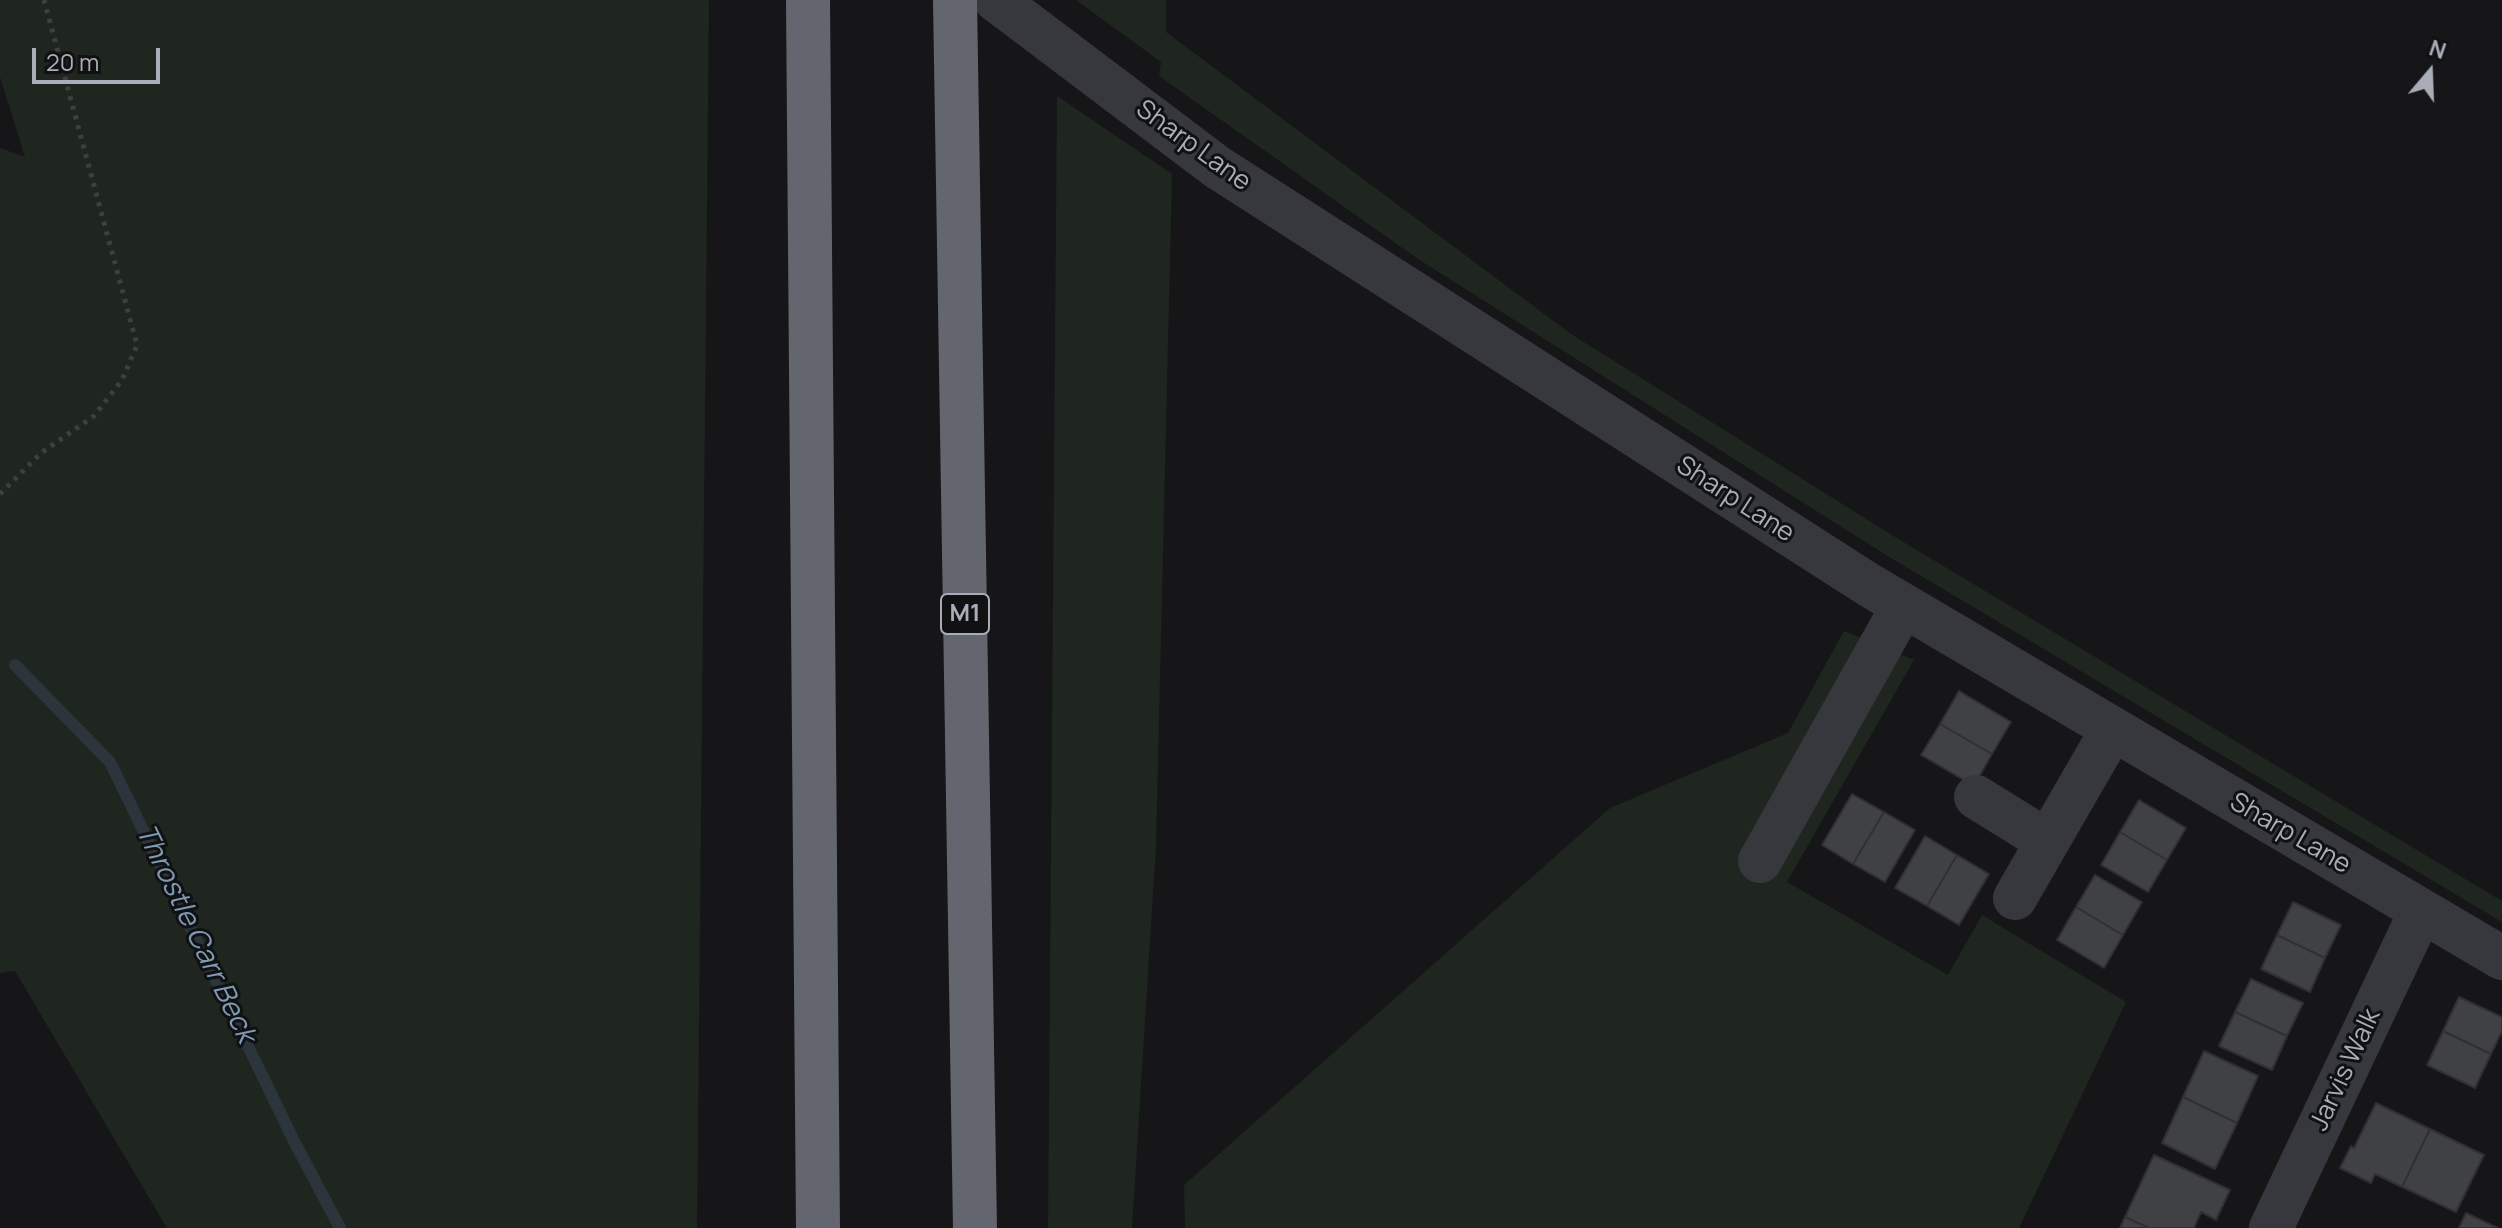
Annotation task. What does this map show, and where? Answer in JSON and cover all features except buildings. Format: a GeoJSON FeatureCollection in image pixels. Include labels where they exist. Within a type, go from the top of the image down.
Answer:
{"type":"FeatureCollection","features":[{"type":"Feature","properties":{"kind":"highway"},"geometry":{"type":"LineString","coordinates":[[808,0],[818,1228]]}},
{"type":"Feature","properties":{"kind":"highway","name":"M1"},"geometry":{"type":"LineString","coordinates":[[955,0],[975,1228]]}},
{"type":"Feature","properties":{"kind":"street","name":"Sharp Lane"},"geometry":{"type":"LineString","coordinates":[[996,0],[1217,167],[1903,606],[2502,958]]}},
{"type":"Feature","properties":{"kind":"street"},"geometry":{"type":"LineString","coordinates":[[1760,861],[1903,606]]}},
{"type":"Feature","properties":{"kind":"street"},"geometry":{"type":"LineString","coordinates":[[2015,898],[2112,730]]}},
{"type":"Feature","properties":{"kind":"street"},"geometry":{"type":"LineString","coordinates":[[1976,797],[2047,841]]}},
{"type":"Feature","properties":{"kind":"street","name":"Jarvis Walk"},"geometry":{"type":"LineString","coordinates":[[2271,1228],[2421,911]]}},
{"type":"Feature","properties":{"kind":"path"},"geometry":{"type":"LineString","coordinates":[[0,494],[41,453],[94,416],[122,380],[137,345],[44,0]]}},
{"type":"Feature","properties":{"kind":"shaded area"},"geometry":{"type":"Polygon","coordinates":[[[0,0],[709,0],[697,1228],[167,1228],[15,971],[0,973],[0,148],[25,157],[0,77],[0,0]]]}},
{"type":"Feature","properties":{"kind":"shaded area"},"geometry":{"type":"Polygon","coordinates":[[[1076,0],[1166,0],[1166,32],[1571,334],[1895,537],[2502,901],[2502,922],[1886,555],[1418,259],[1159,76],[1161,62],[1076,0]]]}},
{"type":"Feature","properties":{"kind":"shaded area"},"geometry":{"type":"Polygon","coordinates":[[[1057,96],[1172,174],[1156,846],[1132,1228],[1048,1228],[1057,96]]]}},
{"type":"Feature","properties":{"kind":"shaded area"},"geometry":{"type":"Polygon","coordinates":[[[1844,631],[1914,660],[1787,882],[1948,975],[1982,915],[2126,1002],[2019,1228],[1185,1228],[1184,1185],[1610,808],[1788,733],[1844,631]]]}},
{"type":"Feature","properties":{"kind":"waterway","name":"Throstle Carr Beck"},"geometry":{"type":"LineString","coordinates":[[15,665],[110,762],[295,1143],[340,1228]]}}]}
